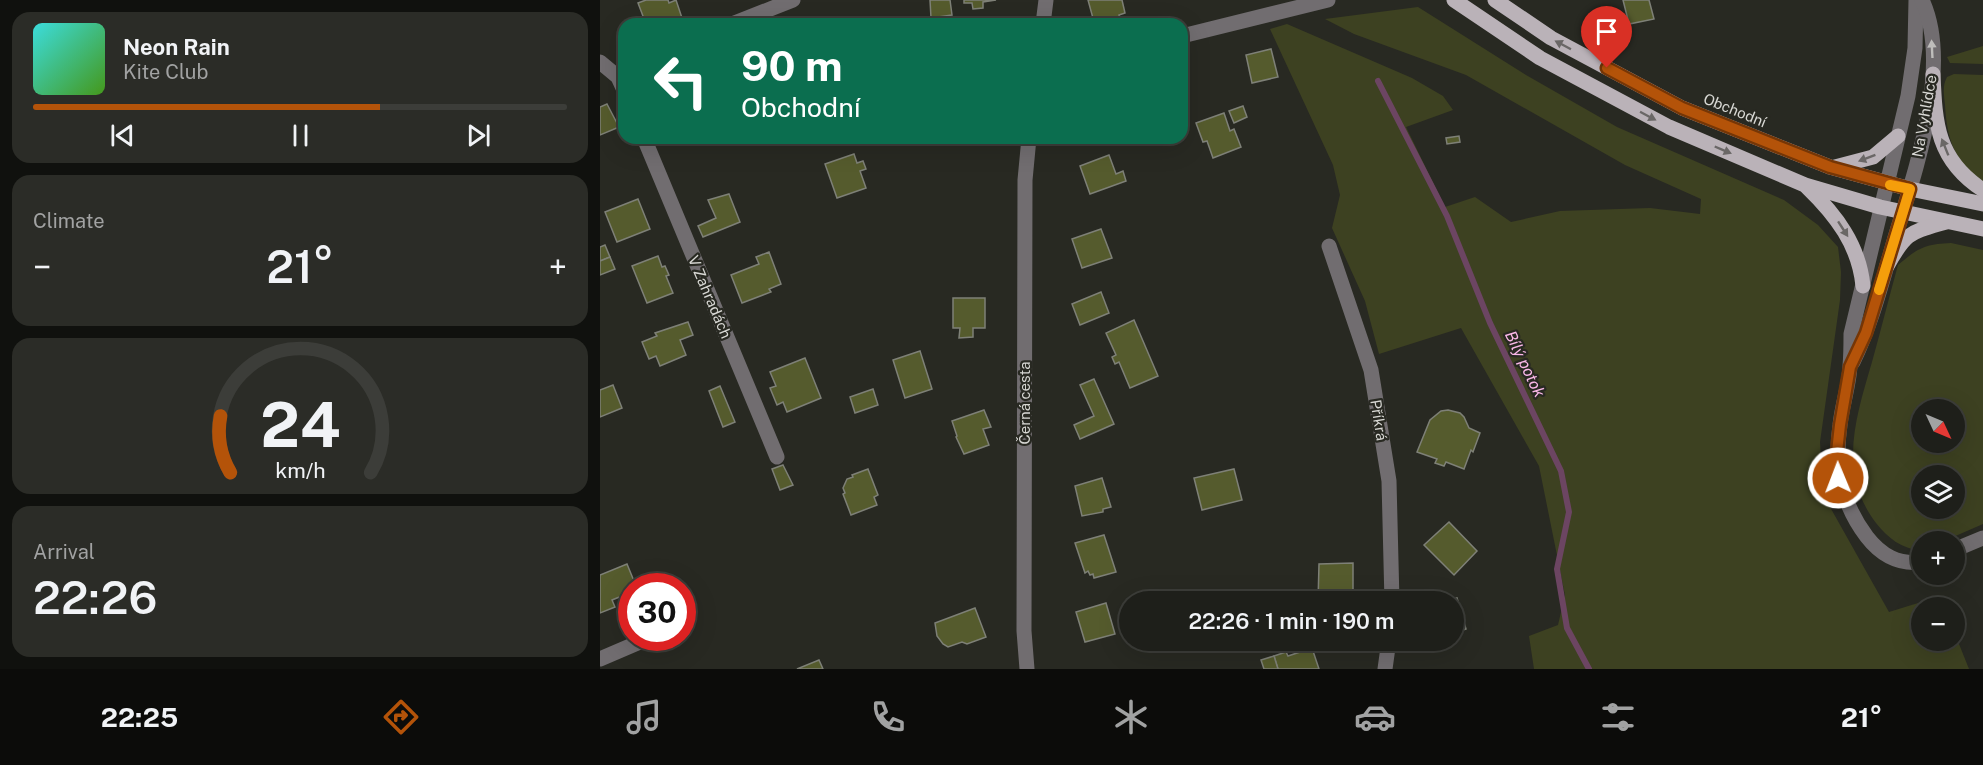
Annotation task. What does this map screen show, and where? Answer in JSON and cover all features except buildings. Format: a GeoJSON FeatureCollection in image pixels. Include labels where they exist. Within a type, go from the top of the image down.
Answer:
{"type":"FeatureCollection","features":[{"type":"Feature","properties":{"kind":"main road"},"geometry":{"type":"LineString","coordinates":[[1454,0],[1540,58],[1659,122],[1805,184],[1880,207],[1983,229]]}},
{"type":"Feature","properties":{"kind":"main road","name":"Obchodní"},"geometry":{"type":"LineString","coordinates":[[1495,0],[1551,39],[1682,108],[1830,167],[1886,184],[1983,204]]}},
{"type":"Feature","properties":{"kind":"main road"},"geometry":{"type":"LineString","coordinates":[[1933,74],[1935,119],[1946,153],[1958,171],[1983,190]]}},
{"type":"Feature","properties":{"kind":"main road"},"geometry":{"type":"LineString","coordinates":[[1830,167],[1873,157],[1898,136]]}},
{"type":"Feature","properties":{"kind":"main road"},"geometry":{"type":"LineString","coordinates":[[1805,184],[1828,207],[1856,250],[1863,286]]}},
{"type":"Feature","properties":{"kind":"main road"},"geometry":{"type":"LineString","coordinates":[[1887,266],[1898,245],[1913,231],[1948,221]]}},
{"type":"Feature","properties":{"kind":"street"},"geometry":{"type":"LineString","coordinates":[[747,18],[793,0]]}},
{"type":"Feature","properties":{"kind":"street"},"geometry":{"type":"LineString","coordinates":[[1044,18],[1046,0]]}},
{"type":"Feature","properties":{"kind":"street"},"geometry":{"type":"LineString","coordinates":[[1188,35],[1328,0]]}},
{"type":"Feature","properties":{"kind":"street","name":"Na Vyhlídce"},"geometry":{"type":"LineString","coordinates":[[1911,562],[1893,560],[1881,552],[1861,530],[1838,478],[1837,452],[1850,367],[1851,334],[1908,96],[1915,48],[1916,0]]}},
{"type":"Feature","properties":{"kind":"street","name":"Na Vyhlídce"},"geometry":{"type":"LineString","coordinates":[[1850,367],[1866,333],[1910,189],[1926,125],[1933,74],[1932,40],[1927,10],[1922,0]]}},
{"type":"Feature","properties":{"kind":"street","name":"V Zahradách"},"geometry":{"type":"LineString","coordinates":[[647,144],[777,457]]}},
{"type":"Feature","properties":{"kind":"street","name":"Černá cesta"},"geometry":{"type":"LineString","coordinates":[[1027,669],[1024,631],[1024,180],[1028,144]]}},
{"type":"Feature","properties":{"kind":"street","name":"Příkrá"},"geometry":{"type":"LineString","coordinates":[[1329,246],[1371,370],[1389,481],[1392,591]]}},
{"type":"Feature","properties":{"kind":"street"},"geometry":{"type":"LineString","coordinates":[[1965,545],[1983,538]]}},
{"type":"Feature","properties":{"kind":"street"},"geometry":{"type":"LineString","coordinates":[[600,659],[619,651]]}},
{"type":"Feature","properties":{"kind":"street"},"geometry":{"type":"LineString","coordinates":[[1386,669],[1388,651]]}},
{"type":"Feature","properties":{"kind":"green space"},"geometry":{"type":"Polygon","coordinates":[[[1418,7],[1526,75],[1617,127],[1784,200],[1818,225],[1838,247],[1841,272],[1840,300],[1820,442],[1822,476],[1830,507],[1889,612],[1911,605],[1911,651],[1962,651],[1969,669],[1534,669],[1529,636],[1558,625],[1565,595],[1539,466],[1461,328],[1379,354],[1365,301],[1332,228],[1340,195],[1333,165],[1270,29],[1287,24],[1412,78],[1443,96],[1453,110],[1406,127],[1445,207],[1475,197],[1511,222],[1560,211],[1650,208],[1700,214],[1701,199],[1625,165],[1466,75],[1354,34],[1325,19],[1418,7]]]}},
{"type":"Feature","properties":{"kind":"green space"},"geometry":{"type":"Polygon","coordinates":[[[1983,46],[1983,64],[1950,63],[1947,57],[1983,46]]]}},
{"type":"Feature","properties":{"kind":"green space"},"geometry":{"type":"Polygon","coordinates":[[[1954,74],[1983,75],[1983,183],[1959,158],[1950,139],[1944,87],[1947,77],[1954,74]]]}},
{"type":"Feature","properties":{"kind":"green space"},"geometry":{"type":"Polygon","coordinates":[[[1951,243],[1983,250],[1983,524],[1965,532],[1911,531],[1911,549],[1886,534],[1864,504],[1853,464],[1853,444],[1860,403],[1898,265],[1928,246],[1951,243]]]}},
{"type":"Feature","properties":{"kind":"waterway","name":"Bílý potok"},"geometry":{"type":"LineString","coordinates":[[1378,81],[1447,216],[1490,323],[1561,471],[1569,512],[1557,569],[1567,628],[1589,669]]}},
{"type":"Feature","properties":{"kind":"slow traffic"},"geometry":{"type":"LineString","coordinates":[[1879,290],[1910,189],[1890,185]]}},
{"type":"Feature","properties":{"kind":"route"},"geometry":{"type":"LineString","coordinates":[[1607,68],[1682,108],[1830,167],[1910,189],[1866,333],[1850,367],[1837,452],[1838,478]]}}]}
